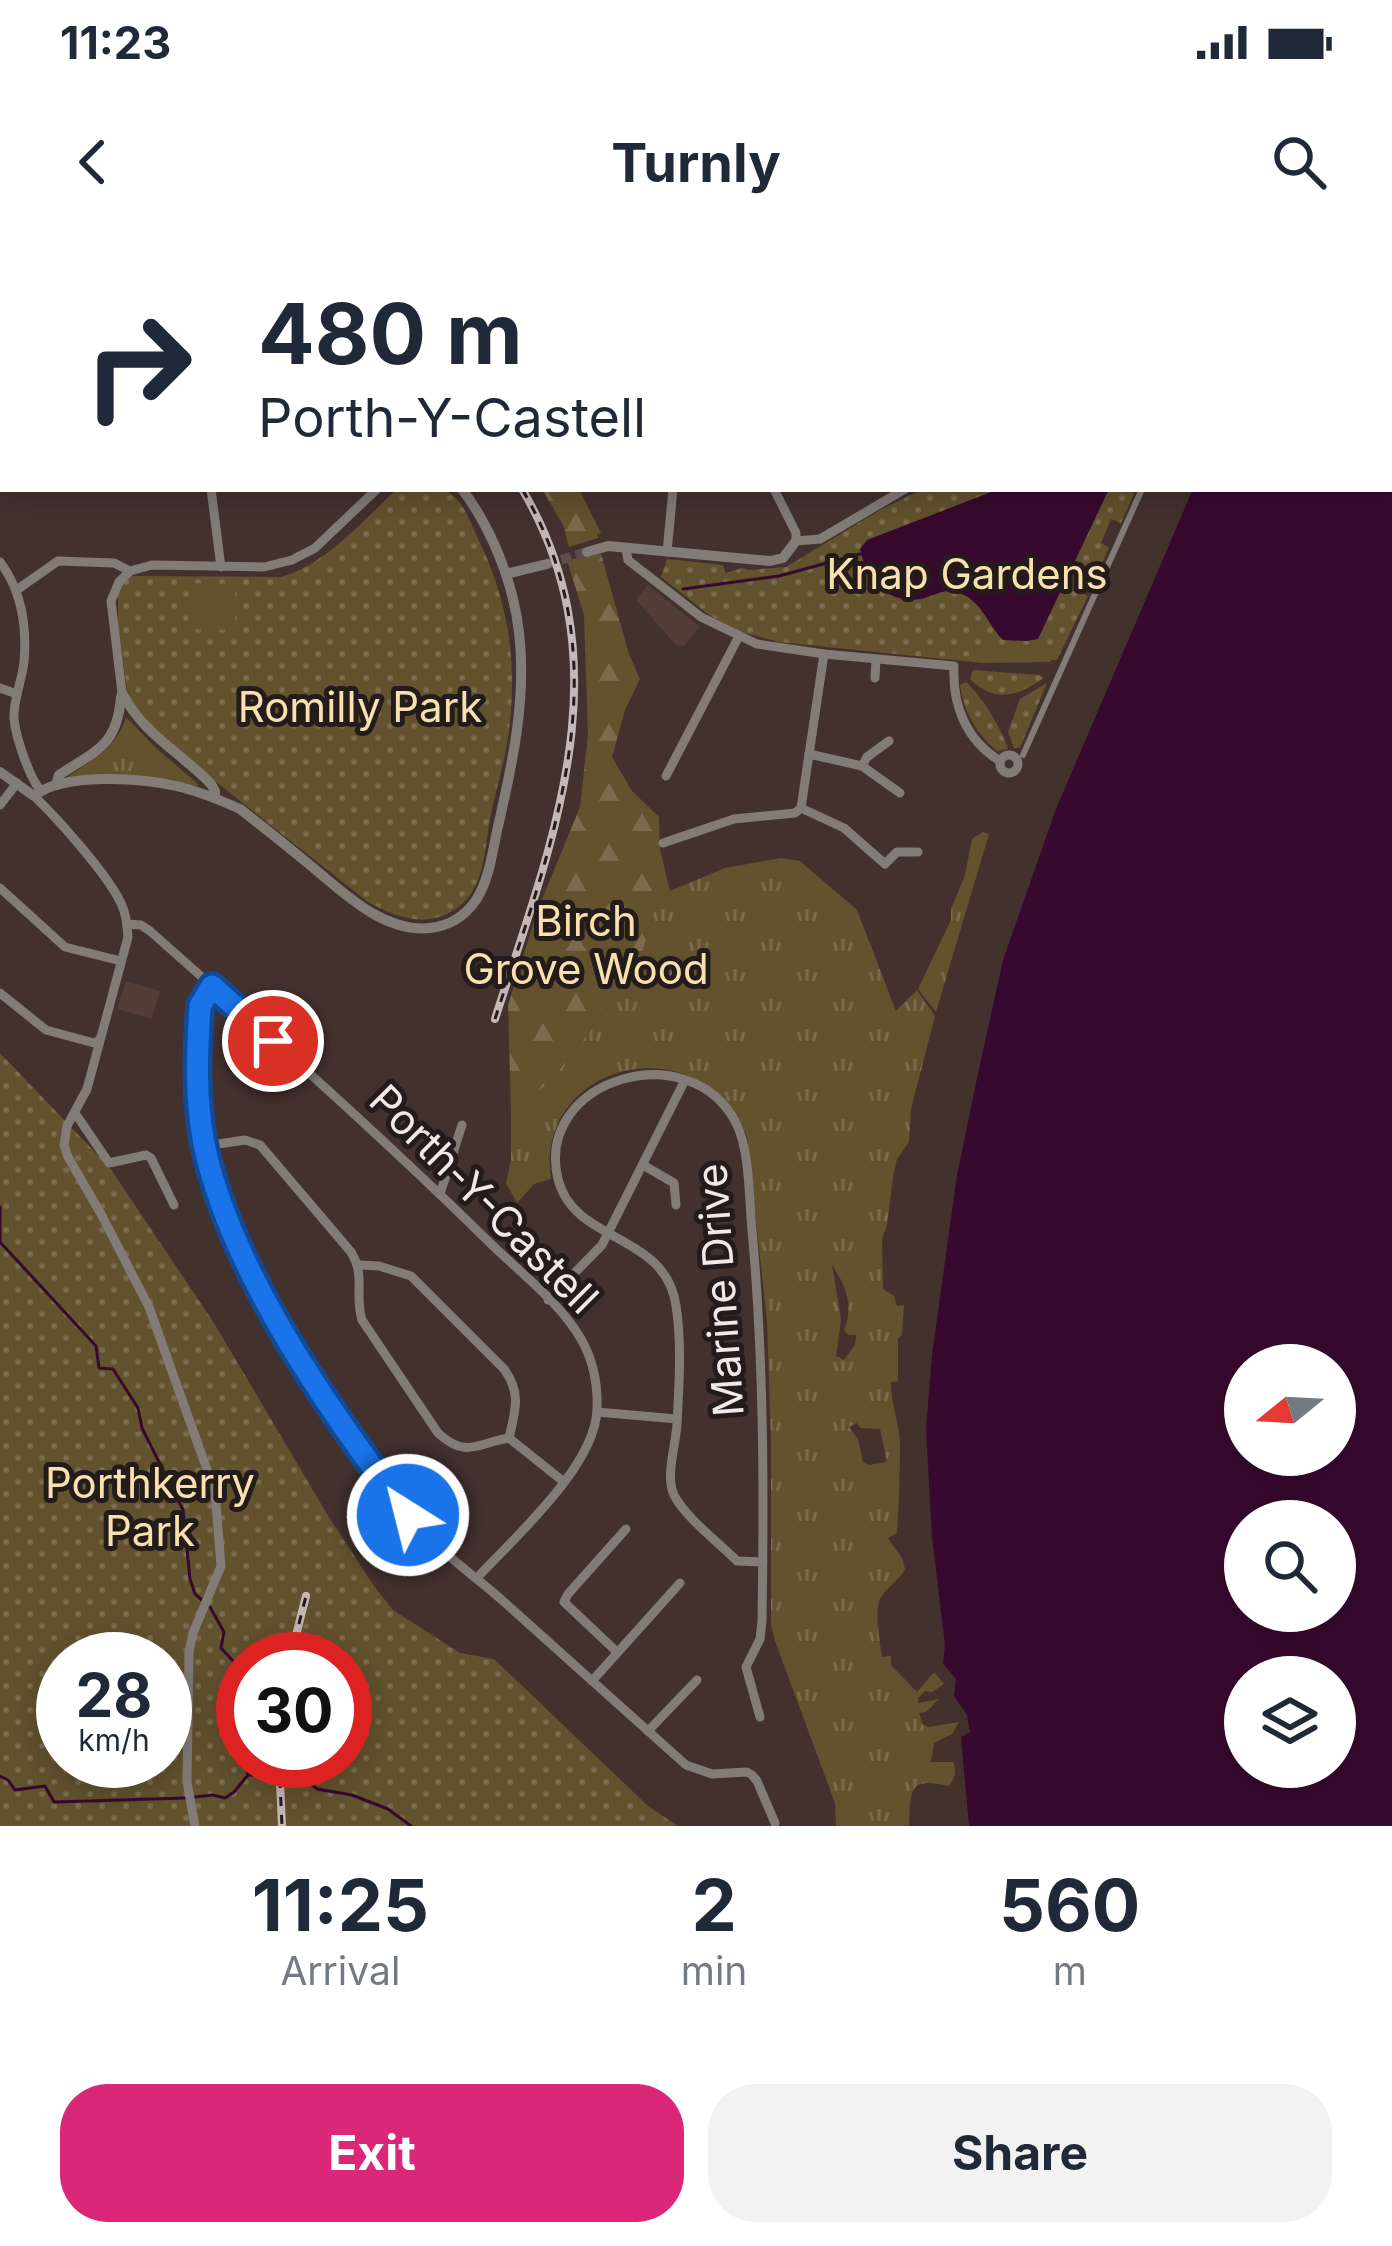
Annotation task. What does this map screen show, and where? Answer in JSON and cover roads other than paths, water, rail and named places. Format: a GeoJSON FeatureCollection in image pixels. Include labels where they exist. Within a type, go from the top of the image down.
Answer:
{"type":"FeatureCollection","features":[{"type":"Feature","properties":{"kind":"street"},"geometry":{"type":"LineString","coordinates":[[211,492],[221,567]]}},
{"type":"Feature","properties":{"kind":"street"},"geometry":{"type":"LineString","coordinates":[[56,785],[59,775],[104,747],[119,722],[122,694],[111,601],[118,583],[130,572],[152,565],[277,565],[303,556],[374,492]]}},
{"type":"Feature","properties":{"kind":"street"},"geometry":{"type":"LineString","coordinates":[[37,793],[87,781],[144,780],[177,786],[240,809],[374,915],[414,928],[458,919],[473,904],[488,872],[520,708],[519,631],[506,574],[464,492]]}},
{"type":"Feature","properties":{"kind":"street"},"geometry":{"type":"LineString","coordinates":[[645,574],[661,551],[672,492]]}},
{"type":"Feature","properties":{"kind":"street"},"geometry":{"type":"LineString","coordinates":[[587,552],[608,546],[770,561],[783,558],[796,542],[796,532],[776,492]]}},
{"type":"Feature","properties":{"kind":"street"},"geometry":{"type":"LineString","coordinates":[[796,542],[820,539],[900,492]]}},
{"type":"Feature","properties":{"kind":"street"},"geometry":{"type":"LineString","coordinates":[[1023,755],[1141,492]]}},
{"type":"Feature","properties":{"kind":"street"},"geometry":{"type":"LineString","coordinates":[[626,548],[628,560],[645,574],[701,617],[738,638],[776,649],[953,666],[961,716],[976,740],[1000,760]]}},
{"type":"Feature","properties":{"kind":"street"},"geometry":{"type":"LineString","coordinates":[[18,589],[58,561],[114,563],[130,572]]}},
{"type":"Feature","properties":{"kind":"street"},"geometry":{"type":"LineString","coordinates":[[0,562],[18,589],[24,664],[14,723],[37,793],[120,900],[128,924],[87,1089],[64,1135],[68,1157],[149,1307],[215,1492],[221,1566],[189,1652],[189,1798],[195,1826]]}},
{"type":"Feature","properties":{"kind":"street"},"geometry":{"type":"LineString","coordinates":[[506,574],[547,564]]}},
{"type":"Feature","properties":{"kind":"street"},"geometry":{"type":"LineString","coordinates":[[666,776],[738,638]]}},
{"type":"Feature","properties":{"kind":"street"},"geometry":{"type":"LineString","coordinates":[[663,843],[734,819],[795,813],[801,808],[824,654]]}},
{"type":"Feature","properties":{"kind":"street"},"geometry":{"type":"LineString","coordinates":[[875,678],[876,659]]}},
{"type":"Feature","properties":{"kind":"street"},"geometry":{"type":"LineString","coordinates":[[0,688],[17,694]]}},
{"type":"Feature","properties":{"kind":"street"},"geometry":{"type":"LineString","coordinates":[[122,694],[145,728],[211,784],[214,798]]}},
{"type":"Feature","properties":{"kind":"street"},"geometry":{"type":"LineString","coordinates":[[862,766],[889,741]]}},
{"type":"Feature","properties":{"kind":"street"},"geometry":{"type":"LineString","coordinates":[[809,754],[862,766],[900,793]]}},
{"type":"Feature","properties":{"kind":"street"},"geometry":{"type":"LineString","coordinates":[[0,772],[37,793]]}},
{"type":"Feature","properties":{"kind":"street"},"geometry":{"type":"LineString","coordinates":[[0,805],[16,782]]}},
{"type":"Feature","properties":{"kind":"street"},"geometry":{"type":"LineString","coordinates":[[801,808],[844,828],[885,864],[897,852],[918,851]]}},
{"type":"Feature","properties":{"kind":"street"},"geometry":{"type":"LineString","coordinates":[[0,889],[65,946],[121,961]]}},
{"type":"Feature","properties":{"kind":"street","name":"Porth-Y-Castell"},"geometry":{"type":"LineString","coordinates":[[128,924],[150,931],[212,986],[440,1194],[548,1300],[586,1348],[597,1412]]}},
{"type":"Feature","properties":{"kind":"street"},"geometry":{"type":"LineString","coordinates":[[212,986],[200,1006],[196,1087],[216,1186],[274,1316],[358,1445],[432,1541],[686,1765],[712,1774],[747,1772],[758,1781],[775,1823]]}},
{"type":"Feature","properties":{"kind":"street"},"geometry":{"type":"LineString","coordinates":[[0,993],[46,1030],[94,1043],[99,1040]]}},
{"type":"Feature","properties":{"kind":"street"},"geometry":{"type":"LineString","coordinates":[[548,1300],[589,1261],[610,1232],[686,1080],[650,1073],[616,1080],[582,1103],[561,1133],[558,1178],[578,1214],[590,1223],[610,1232],[652,1259],[667,1278],[675,1298],[677,1419],[671,1488],[678,1502],[737,1561],[763,1562]]}},
{"type":"Feature","properties":{"kind":"street","name":"Marine Drive"},"geometry":{"type":"LineString","coordinates":[[686,1080],[725,1107],[741,1135],[760,1322],[765,1488],[760,1640],[746,1666],[760,1718]]}},
{"type":"Feature","properties":{"kind":"street"},"geometry":{"type":"LineString","coordinates":[[75,1113],[109,1163],[146,1155],[152,1158],[174,1205]]}},
{"type":"Feature","properties":{"kind":"street"},"geometry":{"type":"LineString","coordinates":[[440,1194],[462,1125]]}},
{"type":"Feature","properties":{"kind":"street"},"geometry":{"type":"LineString","coordinates":[[205,1147],[245,1140],[273,1157],[360,1265],[362,1321],[447,1442],[473,1449],[509,1438],[564,1482]]}},
{"type":"Feature","properties":{"kind":"street"},"geometry":{"type":"LineString","coordinates":[[643,1165],[674,1183],[676,1205]]}},
{"type":"Feature","properties":{"kind":"street"},"geometry":{"type":"LineString","coordinates":[[360,1265],[411,1276],[504,1370],[518,1398],[509,1438]]}},
{"type":"Feature","properties":{"kind":"street"},"geometry":{"type":"LineString","coordinates":[[477,1578],[564,1482],[586,1450],[597,1412],[677,1419]]}},
{"type":"Feature","properties":{"kind":"street"},"geometry":{"type":"LineString","coordinates":[[617,1652],[565,1603],[626,1529]]}},
{"type":"Feature","properties":{"kind":"street"},"geometry":{"type":"LineString","coordinates":[[592,1681],[680,1582]]}},
{"type":"Feature","properties":{"kind":"street"},"geometry":{"type":"LineString","coordinates":[[648,1731],[698,1680]]}},
{"type":"Feature","properties":{"kind":"street"},"geometry":{"type":"LineString","coordinates":[[750,1805],[764,1798]]}},
{"type":"Feature","properties":{"kind":"waterway"},"geometry":{"type":"LineString","coordinates":[[683,589],[779,576],[860,554]]}},
{"type":"Feature","properties":{"kind":"waterway"},"geometry":{"type":"LineString","coordinates":[[0,1207],[0,1242],[96,1346],[99,1368],[113,1369],[138,1408],[142,1428],[183,1510],[190,1579],[203,1601]]}},
{"type":"Feature","properties":{"kind":"waterway"},"geometry":{"type":"LineString","coordinates":[[210,1607],[224,1632]]}},
{"type":"Feature","properties":{"kind":"waterway"},"geometry":{"type":"LineString","coordinates":[[0,1776],[15,1790],[45,1786],[54,1802],[186,1798]]}},
{"type":"Feature","properties":{"kind":"waterway"},"geometry":{"type":"LineString","coordinates":[[195,1797],[225,1798],[237,1788]]}},
{"type":"Feature","properties":{"kind":"waterway"},"geometry":{"type":"LineString","coordinates":[[316,1788],[388,1809],[411,1826]]}},
{"type":"Feature","properties":{"kind":"tunnel"},"geometry":{"type":"LineString","coordinates":[[547,564],[587,552]]}},
{"type":"Feature","properties":{"kind":"railway"},"geometry":{"type":"LineString","coordinates":[[495,1019],[556,820],[569,754],[574,687],[570,621],[553,555],[523,492]]}},
{"type":"Feature","properties":{"kind":"railway"},"geometry":{"type":"LineString","coordinates":[[297,1632],[306,1596]]}},
{"type":"Feature","properties":{"kind":"railway"},"geometry":{"type":"LineString","coordinates":[[280,1788],[282,1826]]}},
{"type":"Feature","properties":{"kind":"park label","name":"Knap Gardens"},"geometry":{"type":"Point","coordinates":[967,574]}},
{"type":"Feature","properties":{"kind":"park label","name":"Romilly Park"},"geometry":{"type":"Point","coordinates":[360,707]}},
{"type":"Feature","properties":{"kind":"park label","name":"Birch Grove Wood"},"geometry":{"type":"Point","coordinates":[586,945]}},
{"type":"Feature","properties":{"kind":"park label","name":"Porthkerry Park"},"geometry":{"type":"Point","coordinates":[150,1507]}}]}
